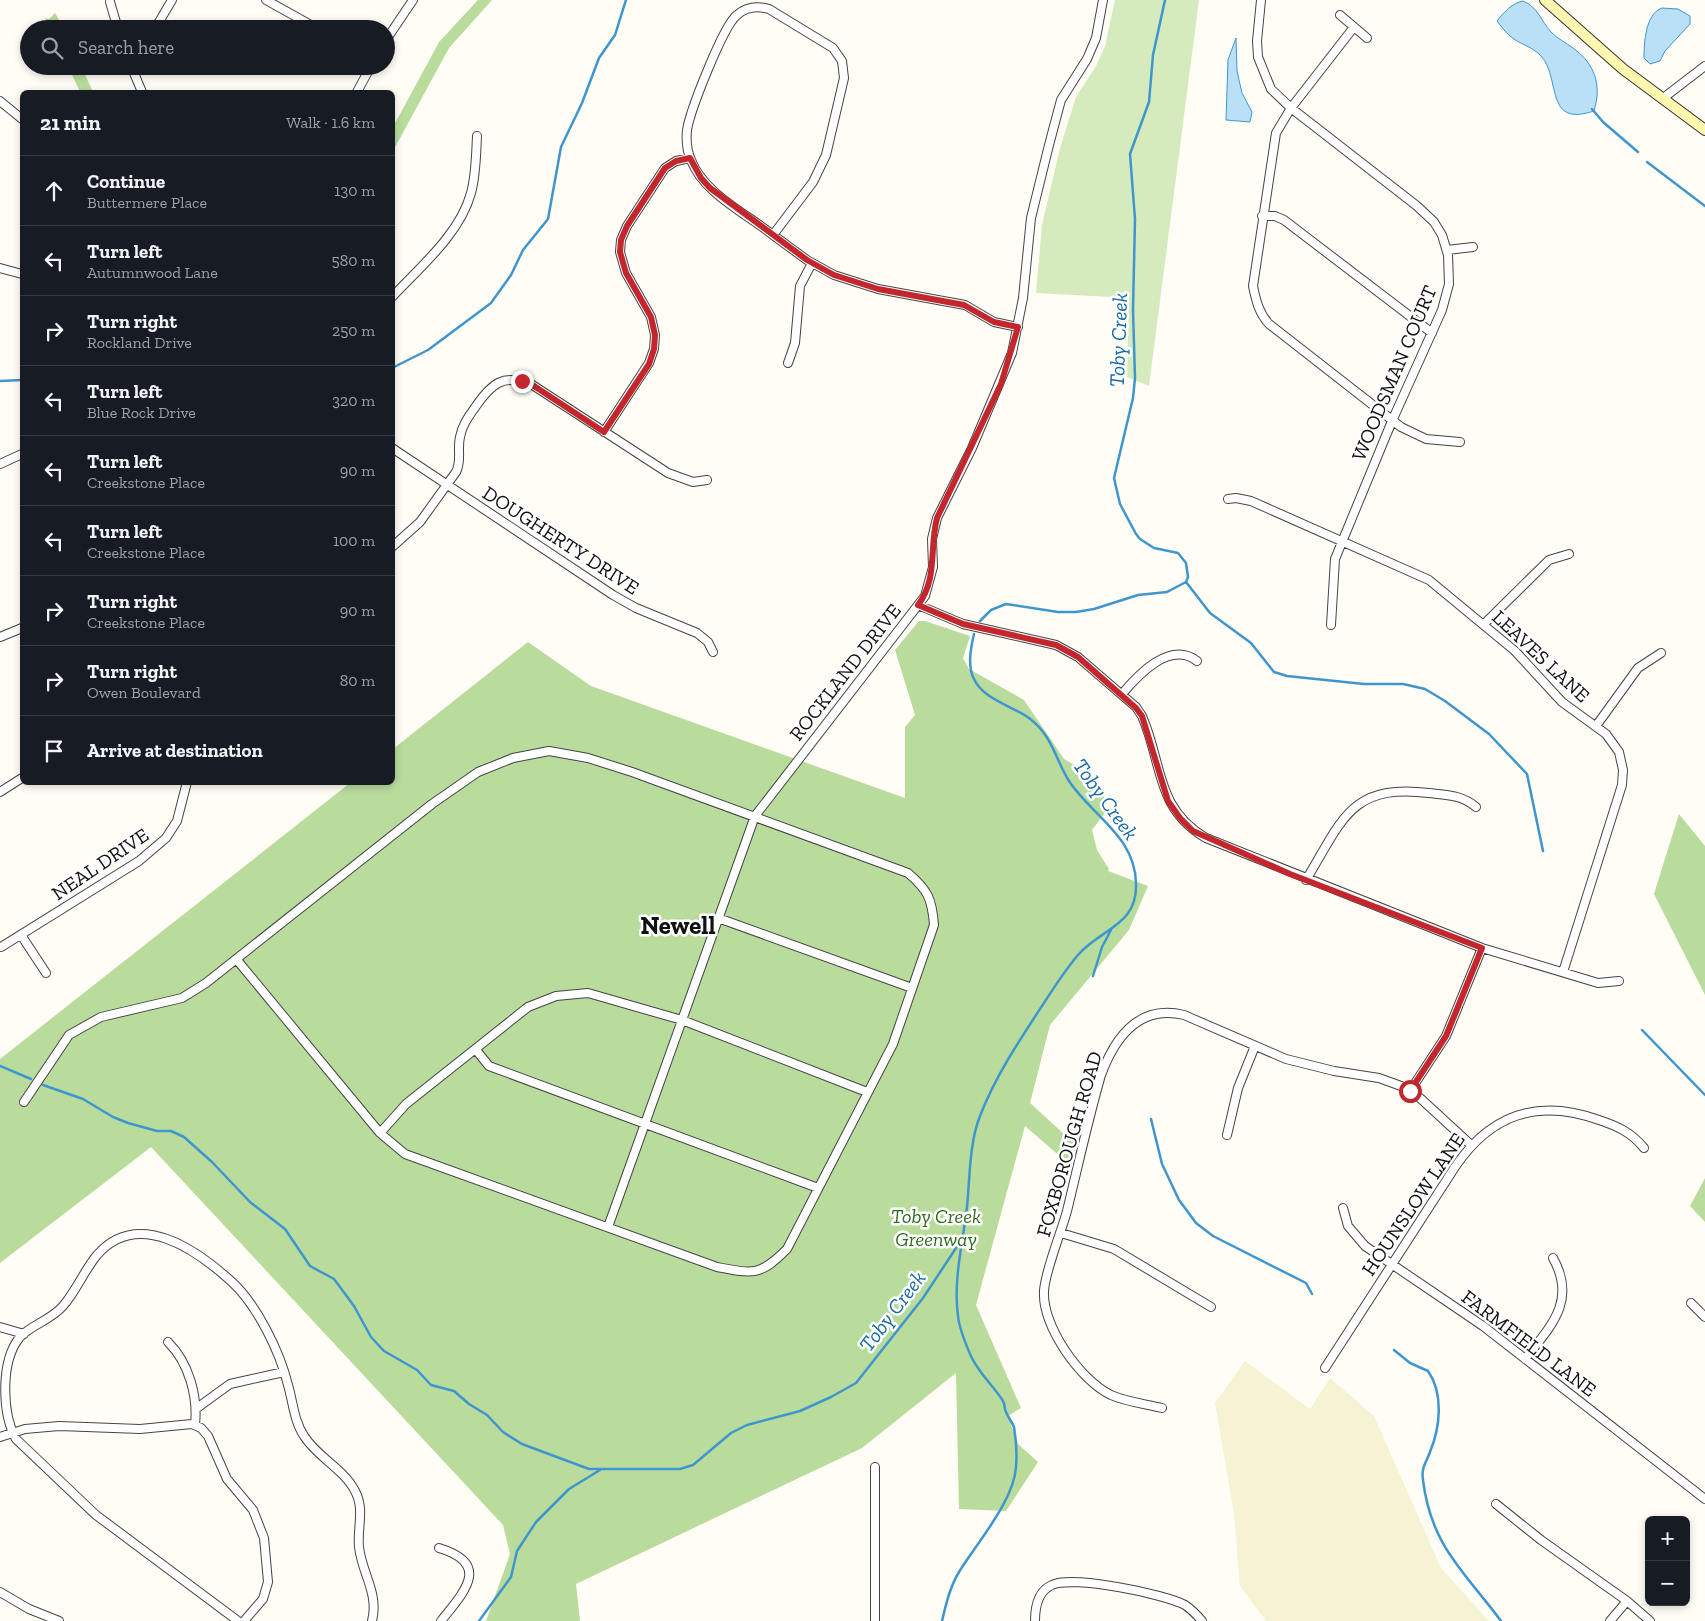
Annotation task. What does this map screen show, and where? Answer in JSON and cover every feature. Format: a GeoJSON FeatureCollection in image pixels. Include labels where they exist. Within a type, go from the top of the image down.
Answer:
{"type":"FeatureCollection","features":[{"type":"Feature","properties":{"kind":"street"},"geometry":{"type":"LineString","coordinates":[[160,20],[172,0]]}},
{"type":"Feature","properties":{"kind":"street"},"geometry":{"type":"LineString","coordinates":[[266,0],[302,20]]}},
{"type":"Feature","properties":{"kind":"street"},"geometry":{"type":"LineString","coordinates":[[395,27],[413,0]]}},
{"type":"Feature","properties":{"kind":"street","name":"ROCKLAND DRIVE"},"geometry":{"type":"LineString","coordinates":[[608,1227],[755,816],[925,596],[931,579],[932,539],[937,518],[1001,384],[1018,327],[1027,271],[1031,218],[1049,144],[1062,100],[1087,59],[1096,38],[1103,0]]}},
{"type":"Feature","properties":{"kind":"street","name":"WOODSMAN COURT"},"geometry":{"type":"LineString","coordinates":[[1261,0],[1257,40],[1258,57],[1271,89],[1291,108],[1417,206],[1434,222],[1447,250],[1450,271],[1449,284],[1442,310],[1341,541],[1333,570],[1331,624]]}},
{"type":"Feature","properties":{"kind":"street"},"geometry":{"type":"LineString","coordinates":[[1545,0],[1604,54],[1705,130]]}},
{"type":"Feature","properties":{"kind":"street"},"geometry":{"type":"LineString","coordinates":[[110,2],[115,20]]}},
{"type":"Feature","properties":{"kind":"street"},"geometry":{"type":"LineString","coordinates":[[773,235],[813,182],[824,162],[844,78],[843,65],[834,48],[769,9],[751,8],[735,16],[726,27],[688,125],[687,144],[690,158],[706,183],[773,235],[812,263],[855,283],[964,305],[994,322],[1018,327]]}},
{"type":"Feature","properties":{"kind":"street"},"geometry":{"type":"LineString","coordinates":[[1340,15],[1367,38]]}},
{"type":"Feature","properties":{"kind":"street"},"geometry":{"type":"LineString","coordinates":[[1354,27],[1291,108],[1276,133],[1273,142],[1253,286],[1261,316],[1392,421],[1411,433],[1426,439],[1460,442]]}},
{"type":"Feature","properties":{"kind":"street"},"geometry":{"type":"LineString","coordinates":[[1662,98],[1705,66]]}},
{"type":"Feature","properties":{"kind":"street"},"geometry":{"type":"LineString","coordinates":[[135,75],[141,90]]}},
{"type":"Feature","properties":{"kind":"street"},"geometry":{"type":"LineString","coordinates":[[358,90],[366,75]]}},
{"type":"Feature","properties":{"kind":"street"},"geometry":{"type":"LineString","coordinates":[[0,101],[20,117]]}},
{"type":"Feature","properties":{"kind":"street"},"geometry":{"type":"LineString","coordinates":[[395,294],[450,234],[467,205],[474,180],[478,136]]}},
{"type":"Feature","properties":{"kind":"street"},"geometry":{"type":"LineString","coordinates":[[604,432],[649,364],[655,343],[651,317],[624,269],[620,252],[623,235],[665,168],[676,161],[690,158]]}},
{"type":"Feature","properties":{"kind":"street"},"geometry":{"type":"LineString","coordinates":[[1262,216],[1275,216],[1284,220],[1432,333]]}},
{"type":"Feature","properties":{"kind":"street"},"geometry":{"type":"LineString","coordinates":[[1447,250],[1473,247]]}},
{"type":"Feature","properties":{"kind":"street"},"geometry":{"type":"LineString","coordinates":[[788,363],[794,343],[800,286],[812,263]]}},
{"type":"Feature","properties":{"kind":"street"},"geometry":{"type":"LineString","coordinates":[[0,268],[20,273]]}},
{"type":"Feature","properties":{"kind":"street"},"geometry":{"type":"LineString","coordinates":[[395,543],[420,522],[448,485],[459,465],[459,442],[463,426],[487,390],[500,382],[513,380],[531,384],[604,432],[683,480],[698,482],[707,480]]}},
{"type":"Feature","properties":{"kind":"street","name":"DOUGHERTY DRIVE"},"geometry":{"type":"LineString","coordinates":[[395,450],[613,595],[644,612],[697,633],[708,642],[713,652]]}},
{"type":"Feature","properties":{"kind":"street"},"geometry":{"type":"LineString","coordinates":[[0,464],[20,455]]}},
{"type":"Feature","properties":{"kind":"street","name":"LEAVES LANE"},"geometry":{"type":"LineString","coordinates":[[1228,499],[1236,498],[1251,501],[1429,580],[1524,659],[1562,702],[1596,726],[1614,744],[1622,764],[1623,776],[1563,972]]}},
{"type":"Feature","properties":{"kind":"street"},"geometry":{"type":"LineString","coordinates":[[1484,624],[1549,560],[1570,554]]}},
{"type":"Feature","properties":{"kind":"street"},"geometry":{"type":"LineString","coordinates":[[918,605],[963,624],[1056,645],[1078,657],[1122,694],[1142,716],[1168,801],[1187,826],[1206,838],[1306,880],[1482,948],[1602,984],[1619,981]]}},
{"type":"Feature","properties":{"kind":"street"},"geometry":{"type":"LineString","coordinates":[[0,637],[20,629]]}},
{"type":"Feature","properties":{"kind":"street"},"geometry":{"type":"LineString","coordinates":[[1596,726],[1638,668],[1661,653]]}},
{"type":"Feature","properties":{"kind":"street"},"geometry":{"type":"LineString","coordinates":[[1122,694],[1137,677],[1157,662],[1181,654],[1191,656],[1197,661]]}},
{"type":"Feature","properties":{"kind":"street"},"geometry":{"type":"LineString","coordinates":[[24,1102],[69,1035],[101,1016],[182,998],[237,960],[432,804],[478,772],[513,758],[549,751],[588,758],[755,816],[908,873],[925,888],[932,907],[934,925],[893,1044],[787,1250],[770,1267],[747,1273],[717,1267],[405,1154],[380,1133],[237,960]]}},
{"type":"Feature","properties":{"kind":"street"},"geometry":{"type":"LineString","coordinates":[[0,792],[20,779]]}},
{"type":"Feature","properties":{"kind":"street","name":"NEAL DRIVE"},"geometry":{"type":"LineString","coordinates":[[1,947],[139,861],[166,838],[177,821],[186,785]]}},
{"type":"Feature","properties":{"kind":"street"},"geometry":{"type":"LineString","coordinates":[[1306,880],[1350,811],[1366,799],[1396,790],[1458,796],[1476,807]]}},
{"type":"Feature","properties":{"kind":"street"},"geometry":{"type":"LineString","coordinates":[[718,918],[912,988]]}},
{"type":"Feature","properties":{"kind":"street"},"geometry":{"type":"LineString","coordinates":[[21,935],[46,973]]}},
{"type":"Feature","properties":{"kind":"street"},"geometry":{"type":"LineString","coordinates":[[1410,1091],[1446,1036],[1482,948]]}},
{"type":"Feature","properties":{"kind":"street"},"geometry":{"type":"LineString","coordinates":[[380,1133],[406,1104],[528,1007],[556,996],[588,993],[682,1020],[867,1092]]}},
{"type":"Feature","properties":{"kind":"street","name":"FOXBOROUGH ROAD"},"geometry":{"type":"LineString","coordinates":[[1162,1408],[1120,1398],[1100,1389],[1078,1369],[1064,1349],[1047,1313],[1044,1297],[1046,1281],[1061,1233],[1101,1076],[1109,1055],[1126,1031],[1152,1014],[1174,1012],[1184,1014],[1286,1060],[1334,1071],[1379,1078],[1410,1091],[1471,1144]]}},
{"type":"Feature","properties":{"kind":"street"},"geometry":{"type":"LineString","coordinates":[[1227,1135],[1238,1088],[1255,1046]]}},
{"type":"Feature","properties":{"kind":"street"},"geometry":{"type":"LineString","coordinates":[[476,1050],[489,1066],[818,1188]]}},
{"type":"Feature","properties":{"kind":"street","name":"HOUNSLOW LANE"},"geometry":{"type":"LineString","coordinates":[[1325,1368],[1471,1144],[1483,1133],[1522,1113],[1549,1110],[1574,1112],[1624,1129],[1644,1148]]}},
{"type":"Feature","properties":{"kind":"street","name":"FARMFIELD LANE"},"geometry":{"type":"LineString","coordinates":[[1343,1208],[1348,1226],[1359,1241],[1457,1307],[1705,1499]]}},
{"type":"Feature","properties":{"kind":"street"},"geometry":{"type":"LineString","coordinates":[[1061,1233],[1114,1248],[1211,1307]]}},
{"type":"Feature","properties":{"kind":"street"},"geometry":{"type":"LineString","coordinates":[[238,1621],[96,1515],[16,1439],[6,1414],[6,1381],[15,1345],[24,1334],[62,1307],[90,1265],[106,1246],[124,1236],[152,1234],[183,1246],[237,1287],[256,1311],[284,1372],[295,1415],[304,1437],[348,1481],[359,1500],[361,1511],[359,1548],[374,1594],[372,1621]]}},
{"type":"Feature","properties":{"kind":"street"},"geometry":{"type":"LineString","coordinates":[[1525,1359],[1552,1325],[1562,1302],[1561,1276],[1553,1258]]}},
{"type":"Feature","properties":{"kind":"street"},"geometry":{"type":"LineString","coordinates":[[1691,1303],[1705,1317]]}},
{"type":"Feature","properties":{"kind":"street"},"geometry":{"type":"LineString","coordinates":[[0,1327],[24,1334]]}},
{"type":"Feature","properties":{"kind":"street"},"geometry":{"type":"LineString","coordinates":[[168,1342],[182,1359],[197,1408],[195,1425]]}},
{"type":"Feature","properties":{"kind":"street"},"geometry":{"type":"LineString","coordinates":[[197,1408],[230,1384],[284,1372]]}},
{"type":"Feature","properties":{"kind":"street"},"geometry":{"type":"LineString","coordinates":[[0,1437],[13,1433],[59,1426],[114,1429],[195,1425],[206,1433],[227,1479],[253,1510],[264,1538],[268,1582],[263,1599],[244,1621]]}},
{"type":"Feature","properties":{"kind":"street"},"geometry":{"type":"LineString","coordinates":[[875,1467],[875,1621]]}},
{"type":"Feature","properties":{"kind":"street"},"geometry":{"type":"LineString","coordinates":[[1496,1504],[1650,1621]]}},
{"type":"Feature","properties":{"kind":"street"},"geometry":{"type":"LineString","coordinates":[[439,1548],[458,1554],[468,1566],[470,1573],[468,1583],[441,1621]]}},
{"type":"Feature","properties":{"kind":"street"},"geometry":{"type":"LineString","coordinates":[[1035,1621],[1035,1611],[1041,1595],[1053,1584],[1068,1581],[1133,1591],[1174,1601],[1189,1608],[1202,1621]]}},
{"type":"Feature","properties":{"kind":"street"},"geometry":{"type":"LineString","coordinates":[[0,1592],[29,1609],[59,1621]]}},
{"type":"Feature","properties":{"kind":"street"},"geometry":{"type":"LineString","coordinates":[[1610,1621],[1627,1602]]}},
{"type":"Feature","properties":{"kind":"shaded area"},"geometry":{"type":"Polygon","coordinates":[[[1245,1361],[1310,1409],[1330,1378],[1374,1416],[1441,1568],[1489,1621],[1266,1621],[1240,1586],[1234,1514],[1215,1403],[1245,1361]]]}},
{"type":"Feature","properties":{"kind":"green space"},"geometry":{"type":"Polygon","coordinates":[[[478,0],[492,0],[449,48],[395,147],[395,123],[439,42],[478,0]]]}},
{"type":"Feature","properties":{"kind":"green space"},"geometry":{"type":"Polygon","coordinates":[[[1115,0],[1199,0],[1149,386],[1127,377],[1129,298],[1036,293],[1042,225],[1060,148],[1076,97],[1096,66],[1105,46],[1115,0]]]}},
{"type":"Feature","properties":{"kind":"green space"},"geometry":{"type":"Polygon","coordinates":[[[55,13],[59,20],[46,20],[45,18],[49,19],[55,13]]]}},
{"type":"Feature","properties":{"kind":"green space"},"geometry":{"type":"Polygon","coordinates":[[[72,75],[85,75],[92,90],[79,90],[72,75]]]}},
{"type":"Feature","properties":{"kind":"green space","name":"Toby Creek Greenway"},"geometry":{"type":"Polygon","coordinates":[[[919,621],[925,621],[970,636],[963,658],[969,669],[1024,700],[1064,759],[1092,775],[1104,795],[1105,813],[1092,830],[1097,850],[1109,869],[1108,871],[1148,886],[1129,930],[1050,1025],[1030,1103],[1075,1144],[1070,1165],[1025,1126],[976,1305],[1021,1408],[1008,1416],[1018,1444],[1038,1462],[1006,1511],[959,1509],[956,1373],[862,1448],[576,1584],[580,1621],[486,1621],[510,1554],[503,1525],[151,1147],[0,1263],[0,1059],[347,785],[395,785],[395,747],[528,642],[591,686],[905,798],[905,727],[915,715],[895,650],[919,621]]]}},
{"type":"Feature","properties":{"kind":"green space"},"geometry":{"type":"Polygon","coordinates":[[[1679,814],[1705,846],[1705,995],[1654,894],[1679,814]]]}},
{"type":"Feature","properties":{"kind":"green space"},"geometry":{"type":"Polygon","coordinates":[[[1705,1178],[1705,1222],[1690,1206],[1705,1178]]]}},
{"type":"Feature","properties":{"kind":"water"},"geometry":{"type":"Polygon","coordinates":[[[1523,1],[1536,11],[1556,37],[1581,54],[1587,61],[1597,84],[1594,111],[1578,114],[1567,113],[1560,107],[1547,64],[1533,49],[1510,36],[1497,21],[1505,11],[1523,1]]]}},
{"type":"Feature","properties":{"kind":"water"},"geometry":{"type":"Polygon","coordinates":[[[1662,8],[1678,9],[1690,16],[1690,24],[1665,51],[1660,61],[1650,64],[1644,58],[1647,30],[1652,16],[1662,8]]]}},
{"type":"Feature","properties":{"kind":"water"},"geometry":{"type":"Polygon","coordinates":[[[1236,38],[1237,71],[1242,93],[1252,112],[1250,122],[1226,120],[1228,60],[1236,38]]]}},
{"type":"Feature","properties":{"kind":"waterway"},"geometry":{"type":"LineString","coordinates":[[395,366],[428,350],[491,303],[511,275],[523,250],[548,219],[561,147],[582,103],[599,58],[615,35],[626,0]]}},
{"type":"Feature","properties":{"kind":"waterway","name":"Toby Creek"},"geometry":{"type":"LineString","coordinates":[[980,621],[991,610],[1006,604],[1058,612],[1094,609],[1138,595],[1167,592],[1186,582],[1188,577],[1186,563],[1178,553],[1154,548],[1136,534],[1120,504],[1114,478],[1133,398],[1135,378],[1133,310],[1135,219],[1130,154],[1149,102],[1153,55],[1165,0]]}},
{"type":"Feature","properties":{"kind":"waterway"},"geometry":{"type":"LineString","coordinates":[[1592,109],[1603,122],[1638,152]]}},
{"type":"Feature","properties":{"kind":"waterway"},"geometry":{"type":"LineString","coordinates":[[1647,162],[1705,206]]}},
{"type":"Feature","properties":{"kind":"waterway"},"geometry":{"type":"LineString","coordinates":[[0,381],[20,380]]}},
{"type":"Feature","properties":{"kind":"waterway"},"geometry":{"type":"LineString","coordinates":[[1186,582],[1210,613],[1251,643],[1274,672],[1287,676],[1364,684],[1403,684],[1425,689],[1445,701],[1489,734],[1527,774],[1543,851]]}},
{"type":"Feature","properties":{"kind":"waterway","name":"Toby Creek"},"geometry":{"type":"LineString","coordinates":[[942,1621],[956,1578],[1002,1508],[1014,1480],[1016,1467],[1014,1427],[1006,1412],[1003,1401],[973,1361],[962,1335],[958,1316],[958,1275],[976,1127],[1000,1073],[1050,993],[1078,955],[1087,946],[1125,918],[1131,909],[1135,897],[1136,883],[1134,867],[1120,839],[1078,794],[1064,773],[1049,740],[1043,732],[1029,718],[991,697],[978,686],[972,674],[970,662],[974,634]]}},
{"type":"Feature","properties":{"kind":"waterway"},"geometry":{"type":"LineString","coordinates":[[1093,976],[1102,947],[1111,930]]}},
{"type":"Feature","properties":{"kind":"waterway"},"geometry":{"type":"LineString","coordinates":[[1642,1030],[1705,1095]]}},
{"type":"Feature","properties":{"kind":"waterway"},"geometry":{"type":"LineString","coordinates":[[0,1066],[31,1079]]}},
{"type":"Feature","properties":{"kind":"waterway"},"geometry":{"type":"LineString","coordinates":[[43,1085],[83,1099],[113,1117],[128,1123],[157,1131],[171,1131],[184,1137],[212,1162],[250,1202],[285,1229],[310,1266],[334,1279],[354,1306],[371,1337],[384,1351],[417,1370],[431,1385],[454,1391],[469,1404],[487,1415],[503,1432],[522,1444],[589,1469],[680,1469],[693,1465],[731,1433],[747,1425],[800,1411],[856,1383],[923,1298],[962,1239]]}},
{"type":"Feature","properties":{"kind":"waterway"},"geometry":{"type":"LineString","coordinates":[[1151,1119],[1162,1164],[1179,1200],[1196,1223],[1213,1236],[1306,1283],[1312,1294]]}},
{"type":"Feature","properties":{"kind":"waterway"},"geometry":{"type":"LineString","coordinates":[[1394,1350],[1410,1363],[1428,1371],[1436,1390],[1439,1411],[1438,1422],[1423,1472],[1427,1503],[1433,1523],[1441,1540],[1462,1572],[1501,1621]]}},
{"type":"Feature","properties":{"kind":"waterway","name":"Toby Creek"},"geometry":{"type":"LineString","coordinates":[[479,1621],[511,1577],[517,1551],[536,1522],[569,1489],[600,1470]]}},
{"type":"Feature","properties":{"kind":"district","name":"Newell"},"geometry":{"type":"Point","coordinates":[678,925]}},
{"type":"Feature","properties":{"kind":"route"},"geometry":{"type":"LineString","coordinates":[[522,381],[531,384],[604,432],[649,364],[655,343],[651,317],[624,269],[620,252],[621,240],[627,226],[665,168],[672,162],[690,158],[694,168],[710,188],[807,260],[834,275],[878,289],[964,305],[973,308],[994,322],[1018,327],[1012,353],[1001,384],[937,518],[932,539],[933,567],[931,579],[925,596],[918,605],[963,624],[1056,645],[1069,651],[1088,665],[1136,708],[1142,716],[1168,801],[1180,818],[1193,831],[1290,874],[1482,948],[1446,1036],[1410,1091]]}}]}
